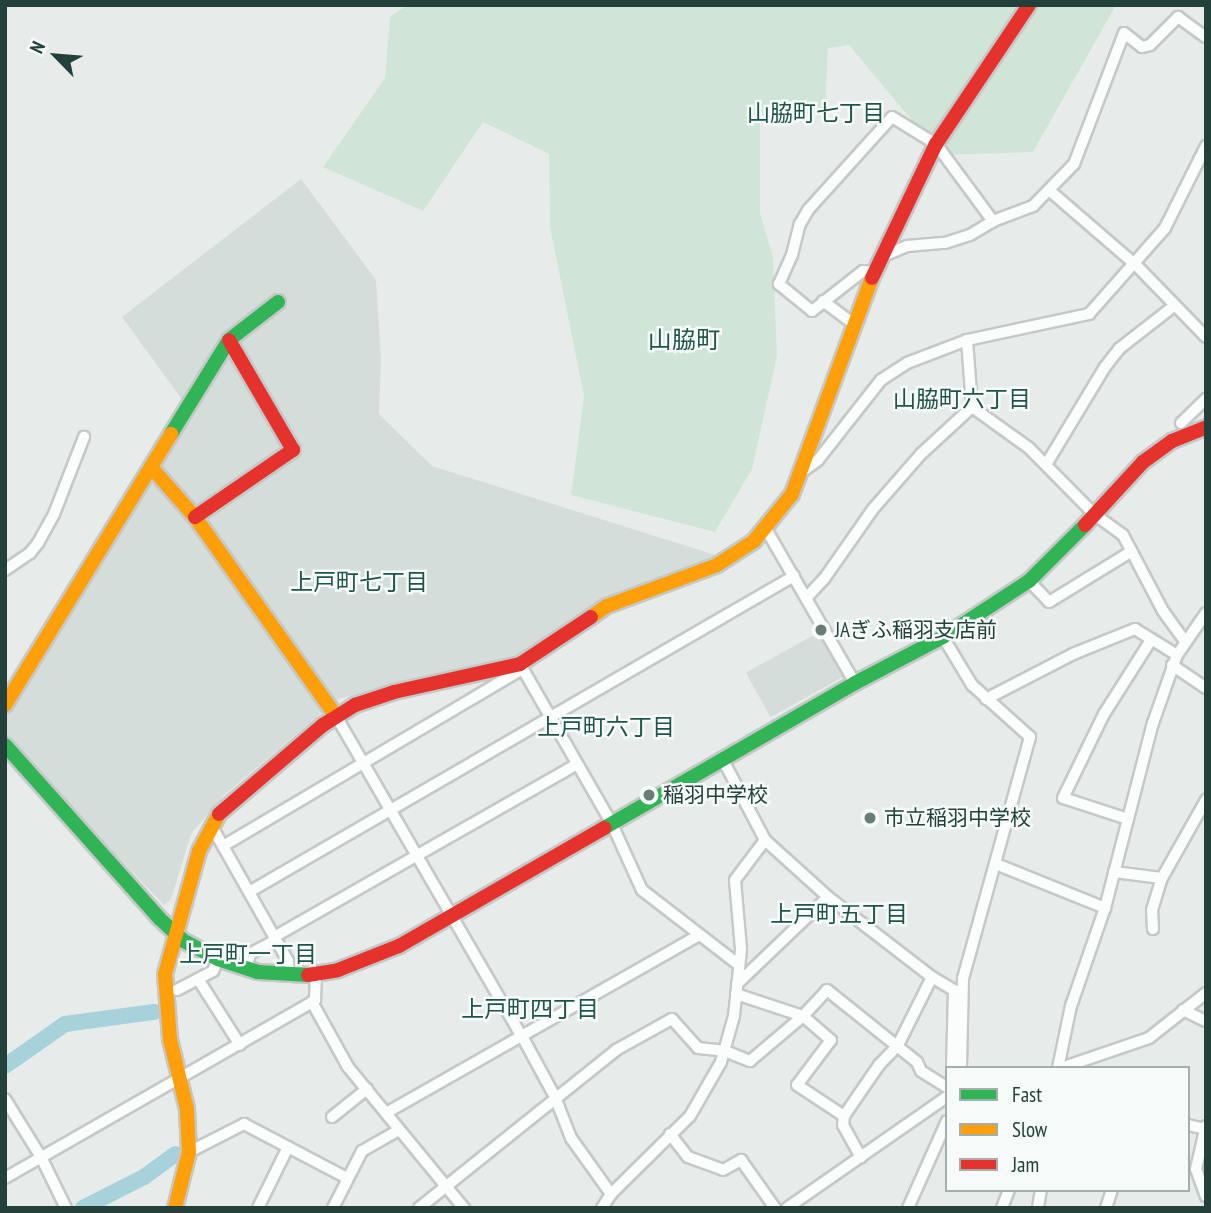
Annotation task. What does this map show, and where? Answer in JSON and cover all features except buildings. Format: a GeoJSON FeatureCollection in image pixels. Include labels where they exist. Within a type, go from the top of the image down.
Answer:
{"type":"FeatureCollection","features":[{"type":"Feature","properties":{"kind":"street"},"geometry":{"type":"LineString","coordinates":[[223,846],[521,666],[607,606],[729,559],[766,529],[792,494],[803,471],[880,257],[936,144],[1029,5]]}},
{"type":"Feature","properties":{"kind":"street"},"geometry":{"type":"LineString","coordinates":[[880,257],[907,246],[958,239],[993,221],[1033,206],[1074,164],[1124,33],[1142,47],[1150,45],[1178,16],[1206,37]]}},
{"type":"Feature","properties":{"kind":"street"},"geometry":{"type":"LineString","coordinates":[[874,272],[863,271],[812,312],[779,284],[792,256],[800,225],[808,211],[892,117],[936,144],[993,221]]}},
{"type":"Feature","properties":{"kind":"street"},"geometry":{"type":"LineString","coordinates":[[803,471],[818,460],[881,380],[930,353],[967,341],[1089,314],[1136,265],[1165,228],[1206,146]]}},
{"type":"Feature","properties":{"kind":"street"},"geometry":{"type":"LineString","coordinates":[[1049,190],[1136,265],[1206,337]]}},
{"type":"Feature","properties":{"kind":"street"},"geometry":{"type":"LineString","coordinates":[[823,301],[855,325]]}},
{"type":"Feature","properties":{"kind":"street"},"geometry":{"type":"LineString","coordinates":[[5,705],[229,340],[278,302]]}},
{"type":"Feature","properties":{"kind":"street"},"geometry":{"type":"LineString","coordinates":[[1048,463],[1105,367],[1120,348],[1174,306]]}},
{"type":"Feature","properties":{"kind":"street"},"geometry":{"type":"LineString","coordinates":[[195,517],[293,450],[229,340]]}},
{"type":"Feature","properties":{"kind":"street"},"geometry":{"type":"LineString","coordinates":[[967,341],[972,407],[1048,463],[1094,514],[1124,535],[1163,611],[1184,640]]}},
{"type":"Feature","properties":{"kind":"street"},"geometry":{"type":"LineString","coordinates":[[1181,423],[1206,399]]}},
{"type":"Feature","properties":{"kind":"street"},"geometry":{"type":"LineString","coordinates":[[807,597],[824,579],[873,509],[921,454],[972,407]]}},
{"type":"Feature","properties":{"kind":"street"},"geometry":{"type":"LineString","coordinates":[[5,745],[175,934],[218,959],[246,969],[289,975],[316,974],[369,961],[855,683],[943,637],[1030,581],[1143,462],[1172,441],[1206,427]]}},
{"type":"Feature","properties":{"kind":"street"},"geometry":{"type":"LineString","coordinates":[[5,570],[30,554],[38,543],[54,514],[84,437]]}},
{"type":"Feature","properties":{"kind":"street"},"geometry":{"type":"LineString","coordinates":[[151,467],[195,517],[336,716],[523,1038],[555,1097],[570,1138],[611,1194]]}},
{"type":"Feature","properties":{"kind":"street"},"geometry":{"type":"LineString","coordinates":[[766,529],[855,683]]}},
{"type":"Feature","properties":{"kind":"street"},"geometry":{"type":"LineString","coordinates":[[1030,581],[1049,602],[1132,551]]}},
{"type":"Feature","properties":{"kind":"street"},"geometry":{"type":"LineString","coordinates":[[248,892],[794,576]]}},
{"type":"Feature","properties":{"kind":"street"},"geometry":{"type":"LineString","coordinates":[[1065,1066],[1071,1006],[1105,908],[1145,750],[1172,665],[1184,640],[1206,613]]}},
{"type":"Feature","properties":{"kind":"street"},"geometry":{"type":"LineString","coordinates":[[986,699],[1073,654],[1135,629],[1177,655]]}},
{"type":"Feature","properties":{"kind":"street"},"geometry":{"type":"LineString","coordinates":[[943,637],[972,685],[1030,737],[963,978],[961,1066]]}},
{"type":"Feature","properties":{"kind":"street"},"geometry":{"type":"LineString","coordinates":[[1128,819],[1063,798],[1104,714],[1151,640]]}},
{"type":"Feature","properties":{"kind":"street"},"geometry":{"type":"LineString","coordinates":[[1172,665],[1206,688]]}},
{"type":"Feature","properties":{"kind":"street"},"geometry":{"type":"LineString","coordinates":[[175,1208],[189,1152],[187,1110],[170,1040],[165,1002],[165,974],[196,861],[211,825],[238,795],[336,716],[375,697],[521,666]]}},
{"type":"Feature","properties":{"kind":"street"},"geometry":{"type":"LineString","coordinates":[[521,666],[612,824],[642,890],[698,936],[739,965]]}},
{"type":"Feature","properties":{"kind":"street"},"geometry":{"type":"LineString","coordinates":[[723,760],[765,840],[828,897],[932,977],[954,990],[952,1066]]}},
{"type":"Feature","properties":{"kind":"street"},"geometry":{"type":"LineString","coordinates":[[246,969],[250,954],[275,938],[577,764]]}},
{"type":"Feature","properties":{"kind":"street"},"geometry":{"type":"LineString","coordinates":[[1153,929],[1152,910],[1162,878],[1206,800]]}},
{"type":"Feature","properties":{"kind":"street"},"geometry":{"type":"LineString","coordinates":[[211,825],[288,961],[289,975]]}},
{"type":"Feature","properties":{"kind":"street"},"geometry":{"type":"LineString","coordinates":[[602,1208],[611,1194],[690,1116],[713,1079],[725,1051],[737,989],[741,949],[735,880],[765,840]]}},
{"type":"Feature","properties":{"kind":"street"},"geometry":{"type":"LineString","coordinates":[[996,864],[1105,908]]}},
{"type":"Feature","properties":{"kind":"street"},"geometry":{"type":"LineString","coordinates":[[1114,872],[1162,878]]}},
{"type":"Feature","properties":{"kind":"street"},"geometry":{"type":"LineString","coordinates":[[737,989],[828,897]]}},
{"type":"Feature","properties":{"kind":"street"},"geometry":{"type":"LineString","coordinates":[[386,1113],[523,1038],[698,936]]}},
{"type":"Feature","properties":{"kind":"street"},"geometry":{"type":"LineString","coordinates":[[177,990],[213,971],[218,959]]}},
{"type":"Feature","properties":{"kind":"street"},"geometry":{"type":"LineString","coordinates":[[5,1178],[312,1002],[315,1000],[316,974]]}},
{"type":"Feature","properties":{"kind":"street"},"geometry":{"type":"LineString","coordinates":[[861,1157],[843,1125],[844,1116],[879,1065],[898,1045],[932,977]]}},
{"type":"Feature","properties":{"kind":"street"},"geometry":{"type":"LineString","coordinates":[[198,979],[240,1045]]}},
{"type":"Feature","properties":{"kind":"street"},"geometry":{"type":"LineString","coordinates":[[737,989],[803,1016],[831,1040],[797,1085],[844,1116]]}},
{"type":"Feature","properties":{"kind":"street"},"geometry":{"type":"LineString","coordinates":[[419,1208],[616,1050],[673,1018],[698,1048],[725,1051],[750,1061],[803,1016],[827,990],[898,1045],[917,1062],[921,1071],[945,1086]]}},
{"type":"Feature","properties":{"kind":"street"},"geometry":{"type":"LineString","coordinates":[[1068,1066],[1149,1038],[1206,993]]}},
{"type":"Feature","properties":{"kind":"street"},"geometry":{"type":"LineString","coordinates":[[312,1002],[348,1067],[464,1208]]}},
{"type":"Feature","properties":{"kind":"street"},"geometry":{"type":"LineString","coordinates":[[1182,1010],[1206,1021]]}},
{"type":"Feature","properties":{"kind":"street"},"geometry":{"type":"LineString","coordinates":[[332,1117],[367,1089]]}},
{"type":"Feature","properties":{"kind":"street"},"geometry":{"type":"LineString","coordinates":[[787,1208],[945,1098]]}},
{"type":"Feature","properties":{"kind":"street"},"geometry":{"type":"LineString","coordinates":[[5,1099],[41,1157],[66,1208]]}},
{"type":"Feature","properties":{"kind":"street"},"geometry":{"type":"LineString","coordinates":[[189,1152],[244,1124],[347,1178]]}},
{"type":"Feature","properties":{"kind":"street"},"geometry":{"type":"LineString","coordinates":[[908,1208],[945,1125]]}},
{"type":"Feature","properties":{"kind":"street"},"geometry":{"type":"LineString","coordinates":[[1202,1208],[1206,1197],[1196,1169],[1205,1128]]}},
{"type":"Feature","properties":{"kind":"street"},"geometry":{"type":"LineString","coordinates":[[332,1208],[362,1151],[399,1130]]}},
{"type":"Feature","properties":{"kind":"street"},"geometry":{"type":"LineString","coordinates":[[670,1134],[688,1157],[712,1166],[723,1170],[741,1160],[775,1208]]}},
{"type":"Feature","properties":{"kind":"street"},"geometry":{"type":"LineString","coordinates":[[258,1208],[288,1147]]}},
{"type":"Feature","properties":{"kind":"shaded area"},"geometry":{"type":"Polygon","coordinates":[[[301,179],[376,280],[381,358],[379,414],[432,466],[725,558],[615,594],[520,658],[338,699],[224,795],[191,834],[171,900],[164,905],[5,738],[5,709],[189,409],[122,317],[301,179]]]}},
{"type":"Feature","properties":{"kind":"shaded area"},"geometry":{"type":"Polygon","coordinates":[[[821,631],[846,676],[771,717],[746,673],[821,631]]]}},
{"type":"Feature","properties":{"kind":"green space"},"geometry":{"type":"Polygon","coordinates":[[[407,5],[1116,5],[1033,152],[941,155],[849,45],[828,48],[825,113],[760,116],[760,213],[773,257],[777,356],[752,469],[715,532],[571,495],[584,396],[550,227],[549,154],[483,122],[423,211],[323,167],[385,78],[390,17],[407,5]]]}},
{"type":"Feature","properties":{"kind":"waterway"},"geometry":{"type":"LineString","coordinates":[[5,1066],[65,1024],[154,1012]]}},
{"type":"Feature","properties":{"kind":"waterway"},"geometry":{"type":"LineString","coordinates":[[83,1208],[144,1177],[176,1154]]}},
{"type":"Feature","properties":{"kind":"traffic: fast"},"geometry":{"type":"LineString","coordinates":[[171,434],[229,340],[278,302]]}},
{"type":"Feature","properties":{"kind":"traffic: fast"},"geometry":{"type":"LineString","coordinates":[[604,828],[855,683],[943,637],[1029,581],[1085,525]]}},
{"type":"Feature","properties":{"kind":"traffic: fast"},"geometry":{"type":"LineString","coordinates":[[5,745],[159,918],[184,941],[218,959],[258,972],[308,975]]}},
{"type":"Feature","properties":{"kind":"traffic: slow"},"geometry":{"type":"LineString","coordinates":[[591,617],[607,606],[717,565],[754,541],[792,494],[872,278]]}},
{"type":"Feature","properties":{"kind":"traffic: slow"},"geometry":{"type":"LineString","coordinates":[[5,705],[171,434]]}},
{"type":"Feature","properties":{"kind":"traffic: slow"},"geometry":{"type":"LineString","coordinates":[[151,467],[195,517],[336,716]]}},
{"type":"Feature","properties":{"kind":"traffic: slow"},"geometry":{"type":"LineString","coordinates":[[175,1208],[189,1152],[187,1109],[170,1039],[165,974],[199,851],[219,814]]}},
{"type":"Feature","properties":{"kind":"traffic: jam"},"geometry":{"type":"LineString","coordinates":[[872,278],[936,144],[1029,5]]}},
{"type":"Feature","properties":{"kind":"traffic: jam"},"geometry":{"type":"LineString","coordinates":[[195,517],[293,450],[229,340]]}},
{"type":"Feature","properties":{"kind":"traffic: jam"},"geometry":{"type":"LineString","coordinates":[[1085,525],[1143,462],[1172,441],[1206,427]]}},
{"type":"Feature","properties":{"kind":"traffic: jam"},"geometry":{"type":"LineString","coordinates":[[219,814],[323,725],[355,705],[394,692],[520,664],[591,617]]}},
{"type":"Feature","properties":{"kind":"traffic: jam"},"geometry":{"type":"LineString","coordinates":[[308,975],[338,970],[399,946],[604,828]]}},
{"type":"Feature","properties":{"kind":"place","name":"JAぎふ稲羽支店前"},"geometry":{"type":"Point","coordinates":[821,630]}},
{"type":"Feature","properties":{"kind":"place","name":"稲羽中学校"},"geometry":{"type":"Point","coordinates":[649,795]}},
{"type":"Feature","properties":{"kind":"place","name":"市立稲羽中学校"},"geometry":{"type":"Point","coordinates":[870,818]}},
{"type":"Feature","properties":{"kind":"district","name":"山脇町七丁目"},"geometry":{"type":"Point","coordinates":[816,113]}},
{"type":"Feature","properties":{"kind":"district","name":"山脇町"},"geometry":{"type":"Point","coordinates":[684,340]}},
{"type":"Feature","properties":{"kind":"district","name":"山脇町六丁目"},"geometry":{"type":"Point","coordinates":[962,399]}},
{"type":"Feature","properties":{"kind":"district","name":"上戸町七丁目"},"geometry":{"type":"Point","coordinates":[359,582]}},
{"type":"Feature","properties":{"kind":"district","name":"上戸町六丁目"},"geometry":{"type":"Point","coordinates":[606,727]}},
{"type":"Feature","properties":{"kind":"district","name":"上戸町五丁目"},"geometry":{"type":"Point","coordinates":[839,914]}},
{"type":"Feature","properties":{"kind":"district","name":"上戸町一丁目"},"geometry":{"type":"Point","coordinates":[248,954]}},
{"type":"Feature","properties":{"kind":"district","name":"上戸町四丁目"},"geometry":{"type":"Point","coordinates":[530,1009]}}]}
